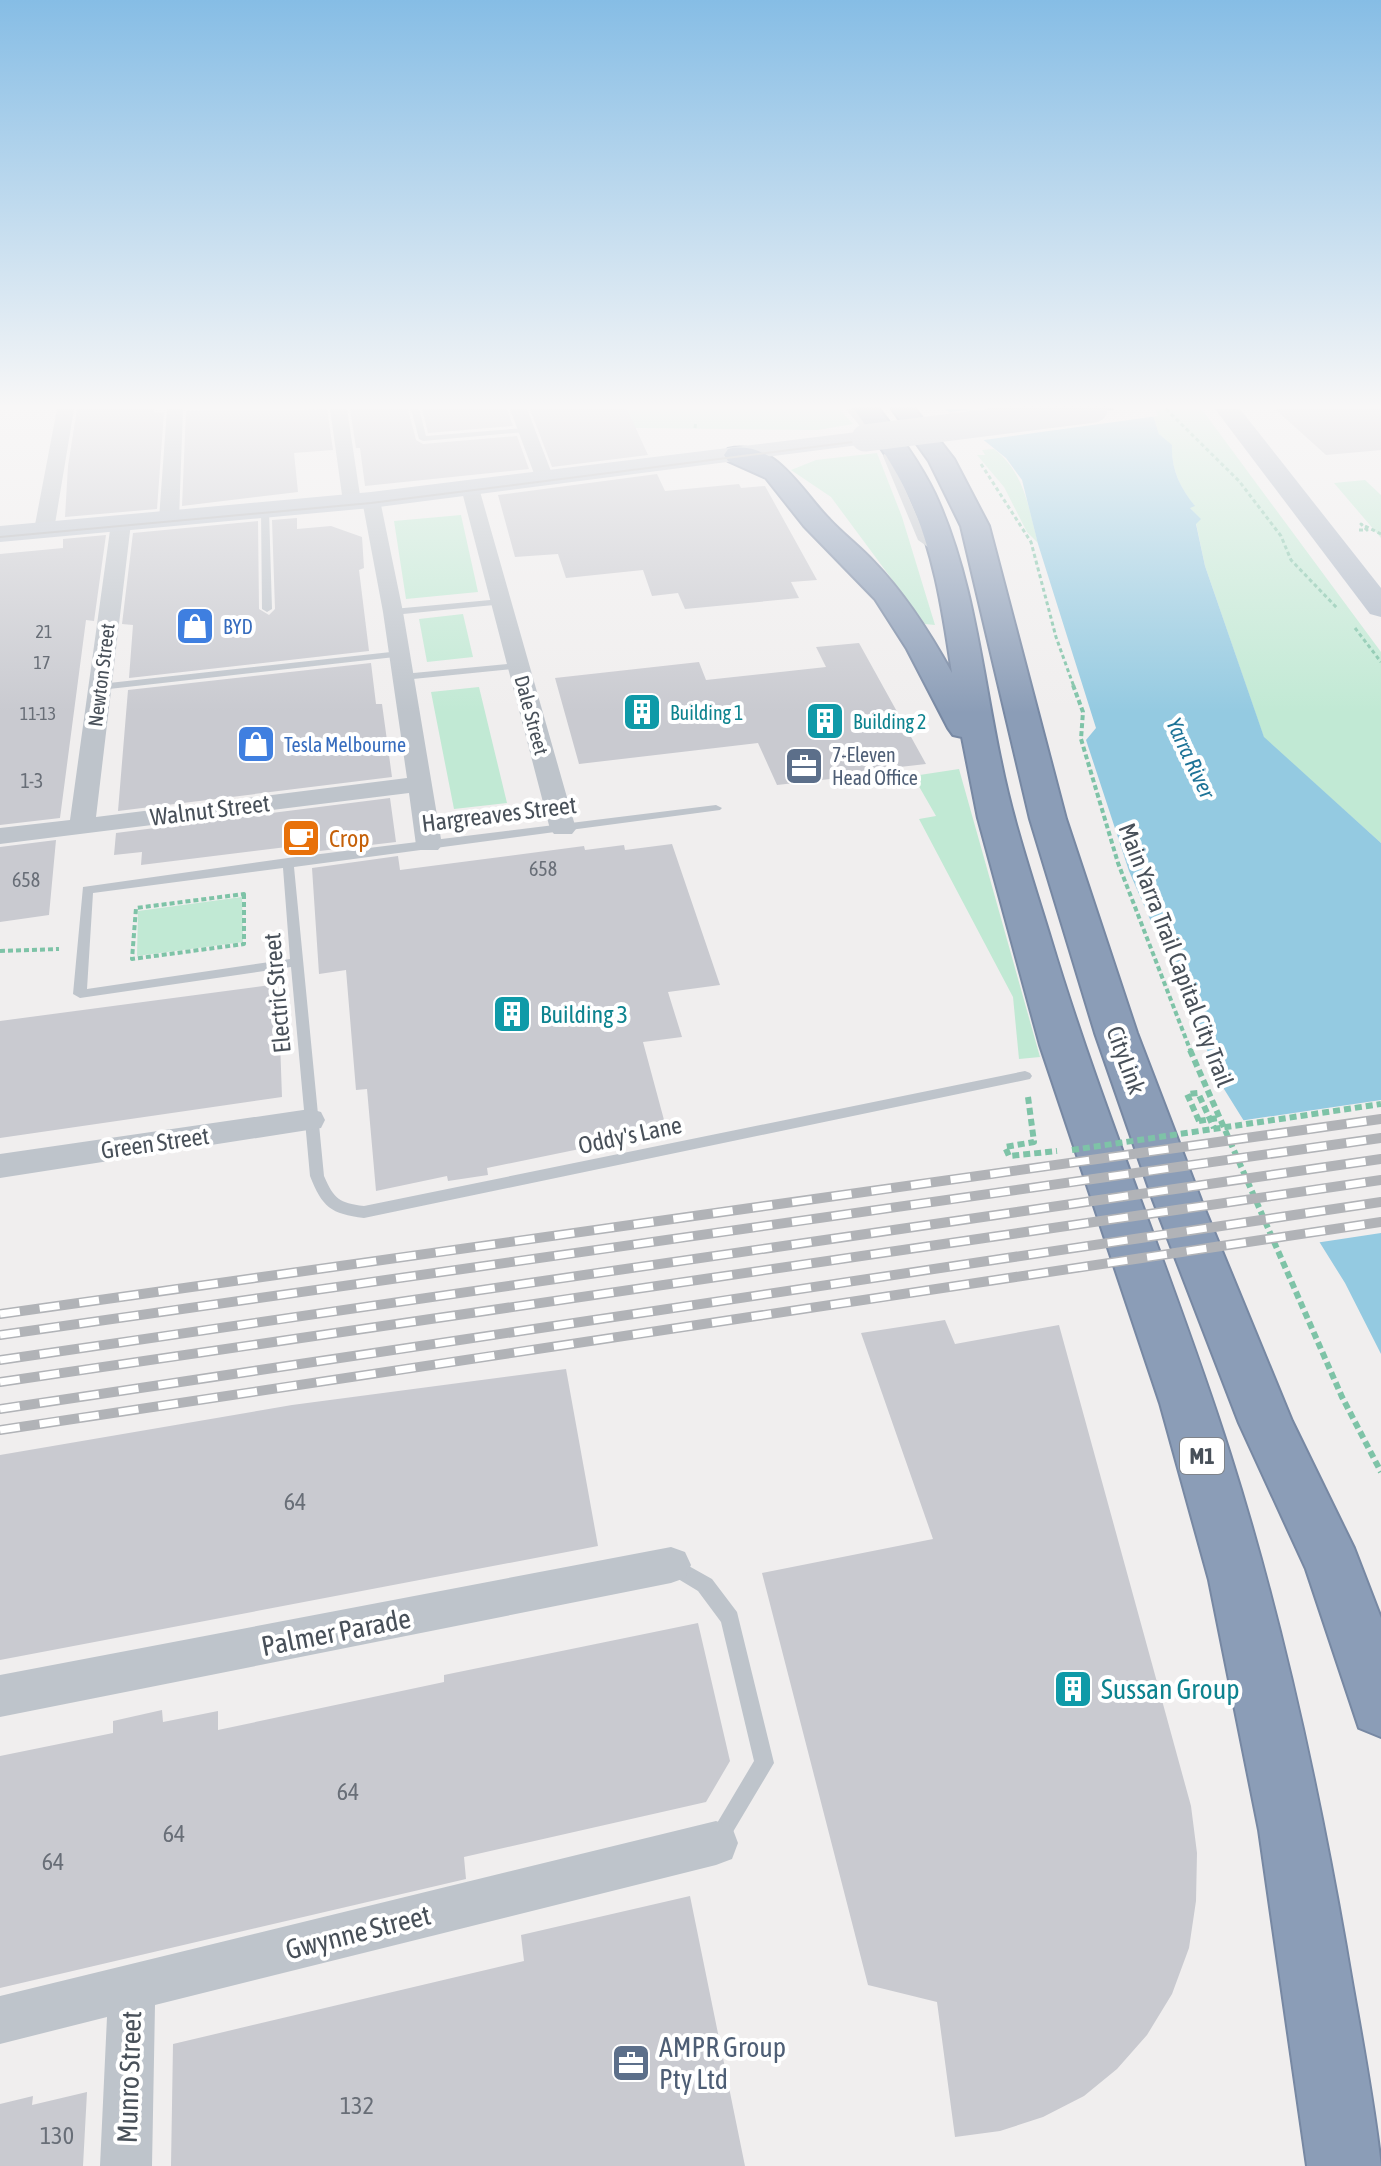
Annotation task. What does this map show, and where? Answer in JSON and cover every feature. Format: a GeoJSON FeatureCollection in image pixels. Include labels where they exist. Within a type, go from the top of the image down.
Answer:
{"type":"FeatureCollection","features":[{"type":"Feature","properties":{"kind":"highway"},"geometry":{"type":"LineString","coordinates":[[807,510],[872,577],[920,645],[984,766]]}},
{"type":"Feature","properties":{"kind":"highway","name":"M1"},"geometry":{"type":"LineString","coordinates":[[928,510],[946,555],[984,766],[1063,1050],[1180,1384],[1215,1496],[1251,1633],[1287,1796],[1318,1976],[1344,2166]]}},
{"type":"Feature","properties":{"kind":"highway","name":"CityLink"},"geometry":{"type":"LineString","coordinates":[[967,510],[975,526],[1048,819],[1112,1021],[1177,1200],[1266,1423],[1334,1567],[1381,1706]]}},
{"type":"Feature","properties":{"kind":"main road"},"geometry":{"type":"LineString","coordinates":[[0,534],[264,510]]}},
{"type":"Feature","properties":{"kind":"main road"},"geometry":{"type":"LineString","coordinates":[[1305,510],[1381,608]]}},
{"type":"Feature","properties":{"kind":"street"},"geometry":{"type":"LineString","coordinates":[[44,530],[48,510]]}},
{"type":"Feature","properties":{"kind":"street"},"geometry":{"type":"LineString","coordinates":[[169,510],[169,519]]}},
{"type":"Feature","properties":{"kind":"street"},"geometry":{"type":"LineString","coordinates":[[365,510],[393,612],[429,845]]}},
{"type":"Feature","properties":{"kind":"street","name":"Dale Street"},"geometry":{"type":"LineString","coordinates":[[476,510],[563,829]]}},
{"type":"Feature","properties":{"kind":"street","name":"Newton Street"},"geometry":{"type":"LineString","coordinates":[[82,826],[121,523]]}},
{"type":"Feature","properties":{"kind":"street","name":"Walnut Street"},"geometry":{"type":"LineString","coordinates":[[0,836],[420,784]]}},
{"type":"Feature","properties":{"kind":"street","name":"Green Street"},"geometry":{"type":"LineString","coordinates":[[0,1166],[310,1120]]}},
{"type":"Feature","properties":{"kind":"street","name":"Palmer Parade"},"geometry":{"type":"LineString","coordinates":[[0,1696],[671,1565]]}},
{"type":"Feature","properties":{"kind":"street","name":"Gwynne Street"},"geometry":{"type":"LineString","coordinates":[[0,2020],[716,1843]]}},
{"type":"Feature","properties":{"kind":"street","name":"Munro Street"},"geometry":{"type":"LineString","coordinates":[[126,2166],[132,1989]]}},
{"type":"Feature","properties":{"kind":"lane"},"geometry":{"type":"LineString","coordinates":[[265,510],[267,609]]}},
{"type":"Feature","properties":{"kind":"lane"},"geometry":{"type":"LineString","coordinates":[[911,510],[923,540],[946,555]]}},
{"type":"Feature","properties":{"kind":"lane"},"geometry":{"type":"LineString","coordinates":[[393,612],[501,602]]}},
{"type":"Feature","properties":{"kind":"lane"},"geometry":{"type":"LineString","coordinates":[[100,687],[400,654]]}},
{"type":"Feature","properties":{"kind":"lane"},"geometry":{"type":"LineString","coordinates":[[403,677],[518,666]]}},
{"type":"Feature","properties":{"kind":"lane","name":"Hargreaves Street"},"geometry":{"type":"LineString","coordinates":[[83,948],[87,890],[716,808]]}},
{"type":"Feature","properties":{"kind":"lane","name":"Electric Street"},"geometry":{"type":"LineString","coordinates":[[288,862],[310,1120]]}},
{"type":"Feature","properties":{"kind":"lane"},"geometry":{"type":"LineString","coordinates":[[83,948],[80,994],[297,962]]}},
{"type":"Feature","properties":{"kind":"lane","name":"Oddy's Lane"},"geometry":{"type":"LineString","coordinates":[[310,1120],[317,1176],[324,1196],[338,1209],[364,1212],[1025,1076]]}},
{"type":"Feature","properties":{"kind":"lane"},"geometry":{"type":"LineString","coordinates":[[671,1565],[705,1585],[730,1618],[764,1763],[716,1843]]}},
{"type":"Feature","properties":{"kind":"path","name":"Main Yarra Trail Capital City Trail"},"geometry":{"type":"LineString","coordinates":[[1010,510],[1031,542],[1056,637],[1083,712],[1081,739],[1118,863],[1218,1118],[1342,1397],[1381,1472]]}},
{"type":"Feature","properties":{"kind":"path"},"geometry":{"type":"LineString","coordinates":[[1261,510],[1281,536],[1291,560],[1344,615]]}},
{"type":"Feature","properties":{"kind":"path"},"geometry":{"type":"LineString","coordinates":[[1362,530],[1367,530],[1361,524],[1365,524],[1381,534]]}},
{"type":"Feature","properties":{"kind":"path"},"geometry":{"type":"LineString","coordinates":[[1353,627],[1381,662]]}},
{"type":"Feature","properties":{"kind":"path"},"geometry":{"type":"LineString","coordinates":[[244,894],[244,944],[132,959],[136,908],[244,894]]}},
{"type":"Feature","properties":{"kind":"path"},"geometry":{"type":"LineString","coordinates":[[0,951],[83,948]]}},
{"type":"Feature","properties":{"kind":"path"},"geometry":{"type":"LineString","coordinates":[[1025,1076],[1034,1142],[1005,1147],[1009,1156],[1381,1104]]}},
{"type":"Feature","properties":{"kind":"path"},"geometry":{"type":"LineString","coordinates":[[1214,1128],[1198,1093],[1187,1094],[1199,1121],[1218,1118]]}},
{"type":"Feature","properties":{"kind":"green space"},"geometry":{"type":"Polygon","coordinates":[[[841,510],[899,510],[935,625],[925,624],[841,510]]]}},
{"type":"Feature","properties":{"kind":"green space"},"geometry":{"type":"Polygon","coordinates":[[[1016,510],[1030,510],[1038,543],[1027,532],[1016,510]]]}},
{"type":"Feature","properties":{"kind":"green space"},"geometry":{"type":"Polygon","coordinates":[[[1192,510],[1276,510],[1381,652],[1381,843],[1264,738],[1205,566],[1196,523],[1200,519],[1192,510]]]}},
{"type":"Feature","properties":{"kind":"green space"},"geometry":{"type":"Polygon","coordinates":[[[1357,510],[1381,510],[1381,538],[1357,510]]]}},
{"type":"Feature","properties":{"kind":"green space"},"geometry":{"type":"Polygon","coordinates":[[[461,515],[478,592],[406,599],[394,521],[461,515]]]}},
{"type":"Feature","properties":{"kind":"green space"},"geometry":{"type":"Polygon","coordinates":[[[463,614],[473,657],[427,662],[419,619],[463,614]]]}},
{"type":"Feature","properties":{"kind":"green space"},"geometry":{"type":"Polygon","coordinates":[[[479,687],[507,803],[454,809],[431,692],[479,687]]]}},
{"type":"Feature","properties":{"kind":"green space"},"geometry":{"type":"Polygon","coordinates":[[[959,769],[1040,1057],[1019,1059],[1013,997],[919,819],[936,816],[913,776],[959,769]]]}},
{"type":"Feature","properties":{"kind":"green space"},"geometry":{"type":"Polygon","coordinates":[[[242,897],[243,942],[137,956],[138,911],[242,897]]]}},
{"type":"Feature","properties":{"kind":"water","name":"Yarra River"},"geometry":{"type":"Polygon","coordinates":[[[1030,510],[1192,510],[1201,519],[1196,524],[1205,566],[1264,737],[1381,843],[1381,1354],[1345,1283],[1224,1089],[1129,871],[1086,740],[1096,728],[1030,510]]]}},
{"type":"Feature","properties":{"kind":"pier"},"geometry":{"type":"Polygon","coordinates":[[[1381,1100],[1381,1233],[1315,1243],[1239,1121],[1381,1100]]]}},
{"type":"Feature","properties":{"kind":"building"},"geometry":{"type":"Polygon","coordinates":[[[65,510],[145,510],[65,517],[65,510]]]}},
{"type":"Feature","properties":{"kind":"building"},"geometry":{"type":"Polygon","coordinates":[[[502,510],[778,510],[817,580],[791,582],[799,598],[685,609],[678,593],[652,596],[643,570],[566,578],[558,554],[515,557],[502,510]]]}},
{"type":"Feature","properties":{"kind":"building"},"geometry":{"type":"Polygon","coordinates":[[[297,518],[297,529],[331,526],[362,537],[364,568],[359,570],[369,651],[129,678],[133,625],[122,624],[133,533],[258,521],[259,609],[269,615],[275,609],[272,520],[297,518]]]}},
{"type":"Feature","properties":{"kind":"building"},"geometry":{"type":"Polygon","coordinates":[[[106,535],[94,621],[86,620],[60,818],[0,825],[0,554],[63,548],[63,539],[106,535]]]}},
{"type":"Feature","properties":{"kind":"building"},"geometry":{"type":"Polygon","coordinates":[[[859,643],[926,764],[891,768],[893,772],[777,785],[758,743],[579,764],[555,678],[699,662],[706,680],[826,667],[816,647],[859,643]]]}},
{"type":"Feature","properties":{"kind":"building","name":"Tesla Melbourne"},"geometry":{"type":"Polygon","coordinates":[[[371,663],[376,704],[382,704],[392,777],[118,811],[128,690],[371,663]]]}},
{"type":"Feature","properties":{"kind":"building"},"geometry":{"type":"Polygon","coordinates":[[[390,798],[396,842],[311,852],[311,844],[141,865],[142,852],[114,855],[116,833],[390,798]]]}},
{"type":"Feature","properties":{"kind":"building"},"geometry":{"type":"Polygon","coordinates":[[[56,840],[49,915],[0,922],[0,847],[56,840]]]}},
{"type":"Feature","properties":{"kind":"building","name":"Building 3"},"geometry":{"type":"Polygon","coordinates":[[[672,844],[720,985],[668,992],[682,1037],[643,1042],[667,1131],[487,1168],[488,1175],[448,1181],[447,1176],[376,1191],[367,1089],[356,1090],[346,970],[319,974],[312,868],[398,856],[400,870],[584,846],[585,850],[624,845],[625,850],[672,844]]]}},
{"type":"Feature","properties":{"kind":"building"},"geometry":{"type":"Polygon","coordinates":[[[278,984],[282,1097],[0,1138],[0,1021],[278,984]]]}},
{"type":"Feature","properties":{"kind":"building","name":"Sussan Group"},"geometry":{"type":"Polygon","coordinates":[[[945,1320],[955,1344],[1059,1325],[1191,1806],[1197,1853],[1196,1901],[1189,1948],[1172,1994],[1147,2035],[1117,2069],[1084,2096],[1043,2117],[1000,2131],[955,2137],[937,2002],[868,1985],[762,1573],[933,1539],[861,1333],[945,1320]]]}},
{"type":"Feature","properties":{"kind":"building"},"geometry":{"type":"Polygon","coordinates":[[[566,1369],[598,1546],[0,1660],[0,1455],[292,1405],[566,1369]]]}},
{"type":"Feature","properties":{"kind":"building"},"geometry":{"type":"Polygon","coordinates":[[[698,1623],[730,1761],[706,1802],[464,1857],[466,1879],[0,1988],[0,1756],[113,1733],[113,1721],[162,1710],[163,1722],[218,1711],[218,1730],[444,1682],[444,1675],[698,1623]]]}},
{"type":"Feature","properties":{"kind":"building"},"geometry":{"type":"Polygon","coordinates":[[[690,1896],[745,2166],[171,2166],[173,2044],[524,1961],[521,1935],[690,1896]]]}},
{"type":"Feature","properties":{"kind":"building"},"geometry":{"type":"Polygon","coordinates":[[[87,2092],[83,2166],[0,2166],[0,2104],[33,2096],[32,2105],[87,2092]]]}},
{"type":"Feature","properties":{"kind":"tram line"},"geometry":{"type":"LineString","coordinates":[[0,537],[294,510]]}},
{"type":"Feature","properties":{"kind":"railway"},"geometry":{"type":"LineString","coordinates":[[0,1314],[1381,1119]]}},
{"type":"Feature","properties":{"kind":"railway"},"geometry":{"type":"LineString","coordinates":[[0,1335],[1381,1138]]}},
{"type":"Feature","properties":{"kind":"railway"},"geometry":{"type":"LineString","coordinates":[[0,1360],[1381,1159]]}},
{"type":"Feature","properties":{"kind":"railway"},"geometry":{"type":"LineString","coordinates":[[0,1382],[1381,1180]]}},
{"type":"Feature","properties":{"kind":"railway"},"geometry":{"type":"LineString","coordinates":[[0,1409],[1381,1202]]}},
{"type":"Feature","properties":{"kind":"railway"},"geometry":{"type":"LineString","coordinates":[[0,1430],[1381,1222]]}},
{"type":"Feature","properties":{"kind":"place","name":"BYD"},"geometry":{"type":"Point","coordinates":[195,626]}},
{"type":"Feature","properties":{"kind":"place","name":"Building 1"},"geometry":{"type":"Point","coordinates":[642,712]}},
{"type":"Feature","properties":{"kind":"place","name":"Building 2"},"geometry":{"type":"Point","coordinates":[825,721]}},
{"type":"Feature","properties":{"kind":"place","name":"Tesla Melbourne"},"geometry":{"type":"Point","coordinates":[256,744]}},
{"type":"Feature","properties":{"kind":"place","name":"7-Eleven Head Office"},"geometry":{"type":"Point","coordinates":[804,766]}},
{"type":"Feature","properties":{"kind":"place","name":"Crop"},"geometry":{"type":"Point","coordinates":[301,838]}},
{"type":"Feature","properties":{"kind":"place","name":"Building 3"},"geometry":{"type":"Point","coordinates":[512,1014]}},
{"type":"Feature","properties":{"kind":"place","name":"Sussan Group"},"geometry":{"type":"Point","coordinates":[1073,1689]}},
{"type":"Feature","properties":{"kind":"place","name":"AMPR Group Pty Ltd"},"geometry":{"type":"Point","coordinates":[631,2063]}}]}
